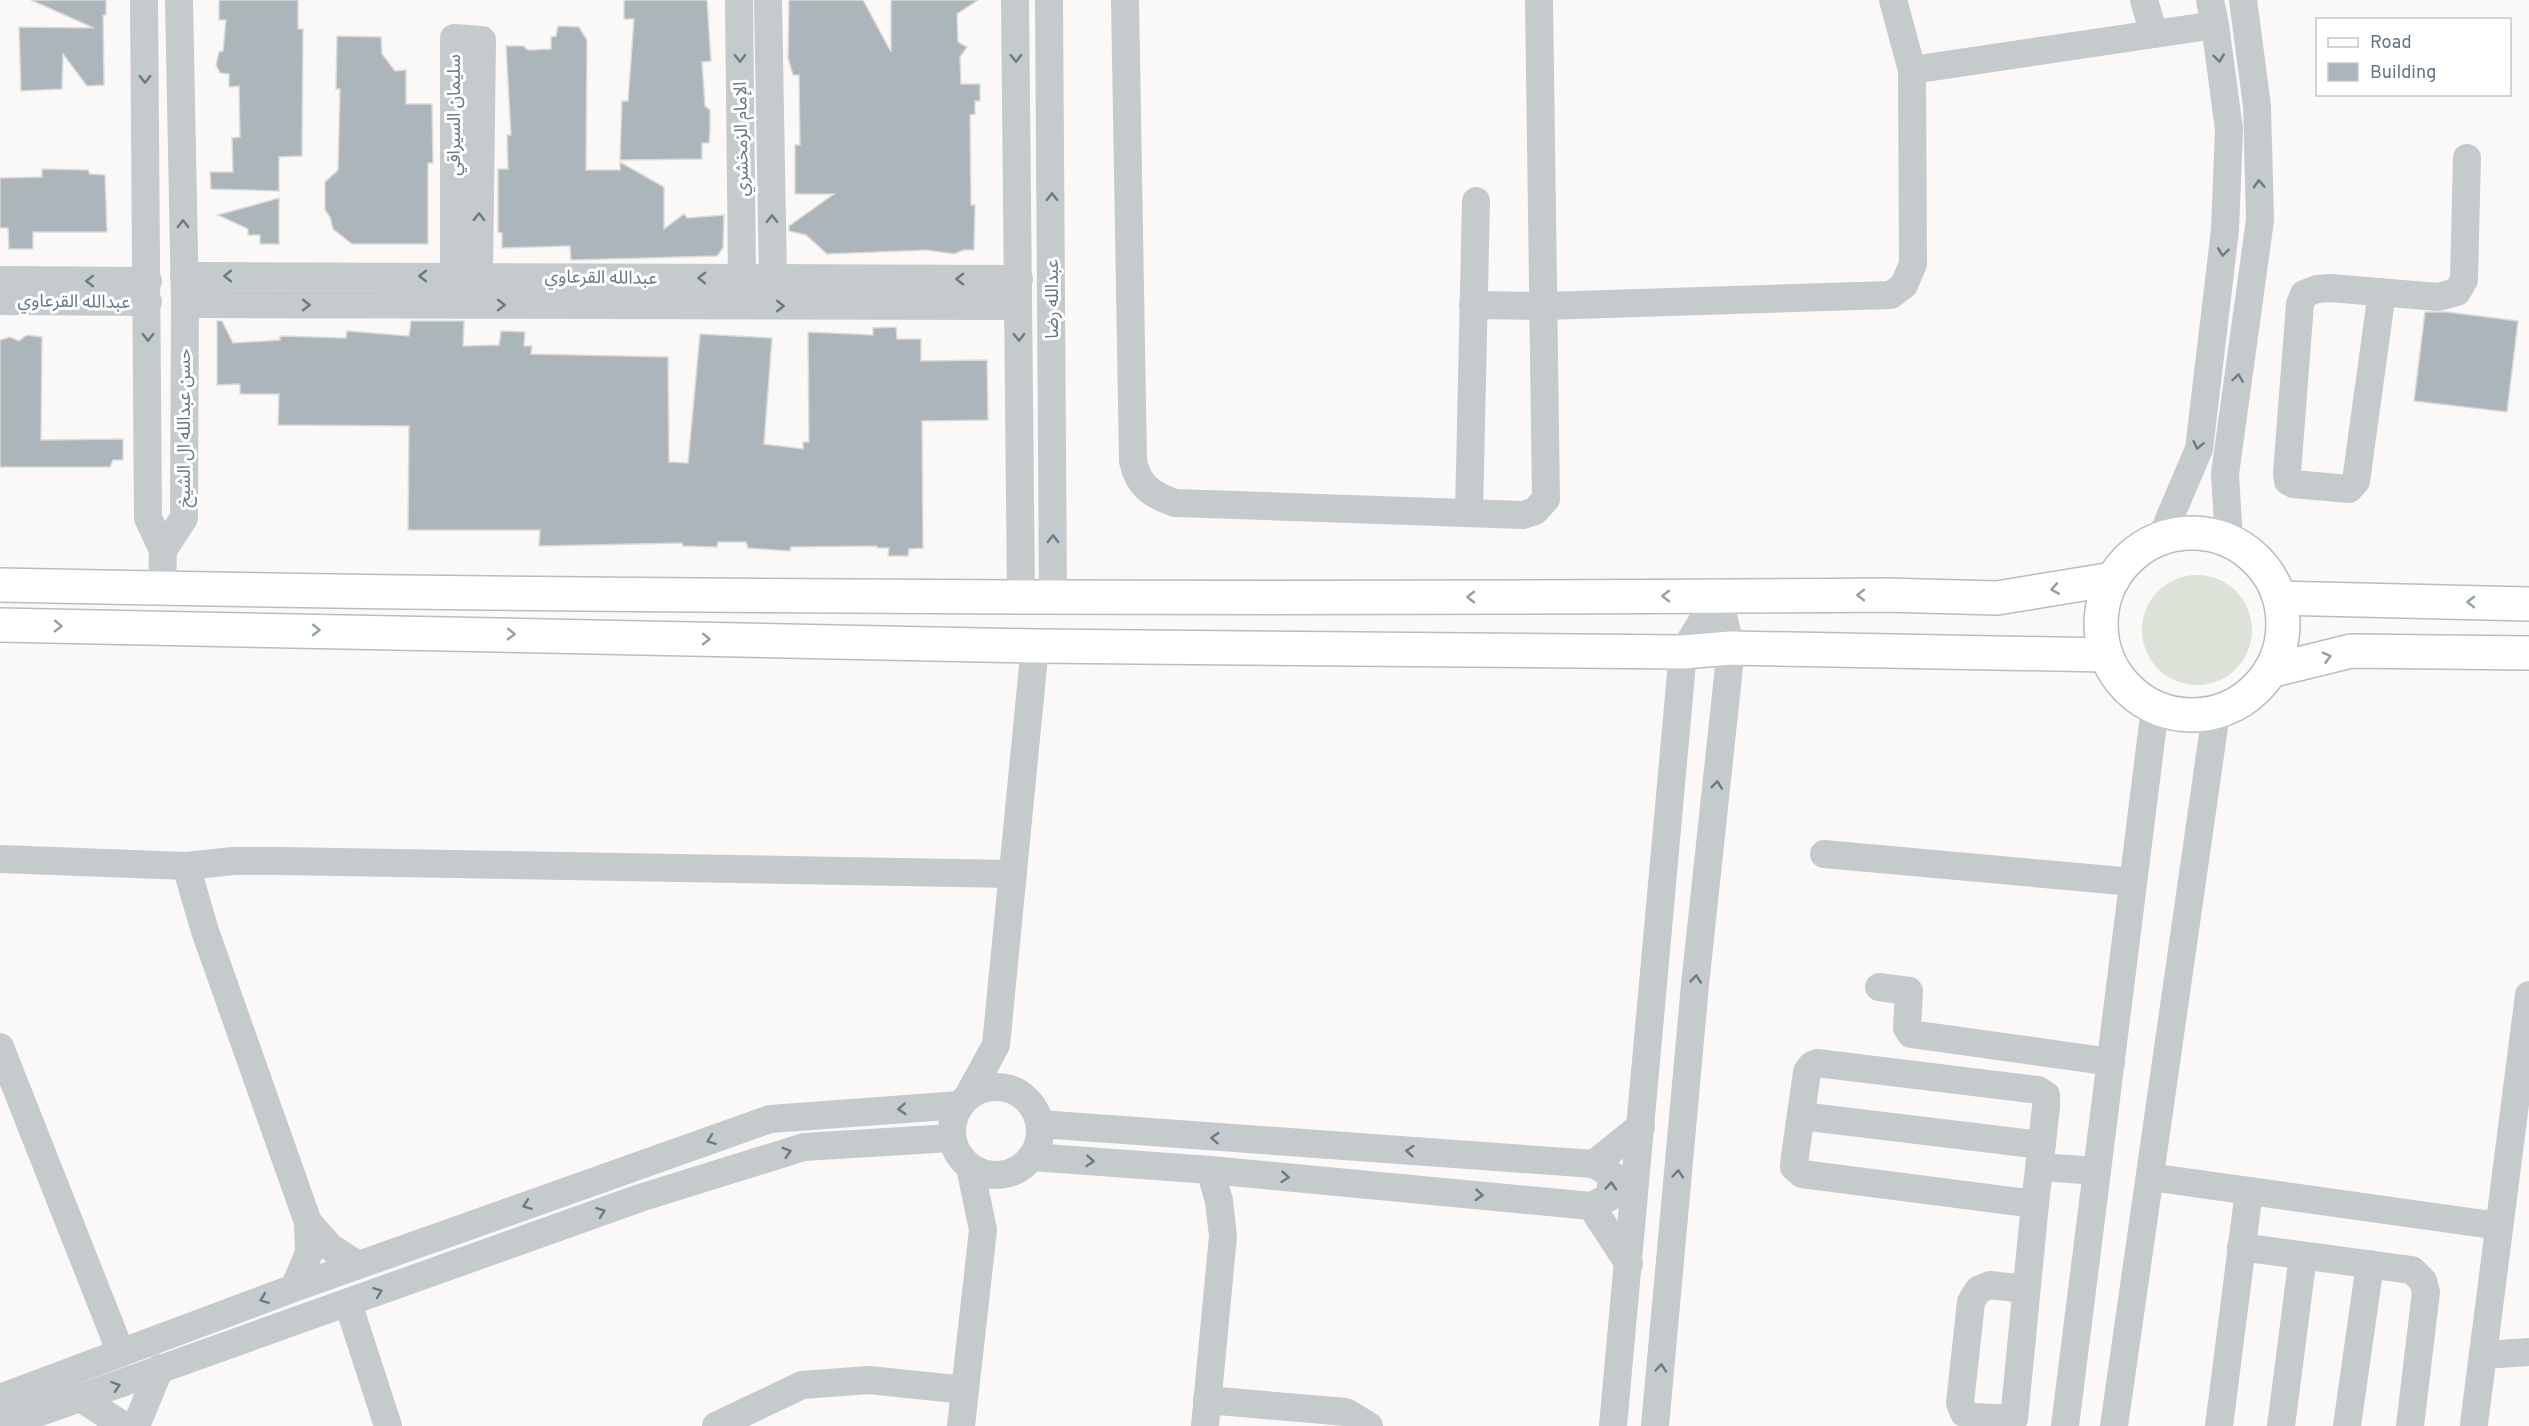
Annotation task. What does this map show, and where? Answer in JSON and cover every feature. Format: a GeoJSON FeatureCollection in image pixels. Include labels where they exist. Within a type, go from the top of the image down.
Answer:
{"type":"FeatureCollection","features":[{"type":"Feature","properties":{"kind":"main road"},"geometry":{"type":"LineString","coordinates":[[2183,533],[2206,533],[2229,540],[2251,554],[2269,574],[2280,598],[2283,623],[2280,648],[2270,671],[2256,689],[2237,704],[2216,712],[2185,716],[2155,708],[2134,695],[2117,677],[2106,655],[2101,629],[2103,612],[2113,579],[2125,562],[2142,548],[2161,538],[2183,533]]}},
{"type":"Feature","properties":{"kind":"main road"},"geometry":{"type":"LineString","coordinates":[[0,585],[162,589],[1021,597],[1884,595],[1997,598],[2113,579]]}},
{"type":"Feature","properties":{"kind":"main road"},"geometry":{"type":"LineString","coordinates":[[271,629],[273,589]]}},
{"type":"Feature","properties":{"kind":"main road"},"geometry":{"type":"LineString","coordinates":[[2280,598],[2529,603]]}},
{"type":"Feature","properties":{"kind":"main road"},"geometry":{"type":"LineString","coordinates":[[0,625],[1035,646],[1683,652],[1731,648],[2106,655]]}},
{"type":"Feature","properties":{"kind":"main road"},"geometry":{"type":"LineString","coordinates":[[2270,671],[2350,651],[2526,657]]}},
{"type":"Feature","properties":{"kind":"street","name":"حسن عبدالله ال الشيخ"},"geometry":{"type":"LineString","coordinates":[[144,0],[148,518],[163,550]]}},
{"type":"Feature","properties":{"kind":"street","name":"حسن عبدالله ال الشيخ"},"geometry":{"type":"LineString","coordinates":[[163,550],[184,518],[185,304],[179,0]]}},
{"type":"Feature","properties":{"kind":"street","name":"الإمام الزمخشري"},"geometry":{"type":"LineString","coordinates":[[739,0],[742,278]]}},
{"type":"Feature","properties":{"kind":"street","name":"الإمام الزمخشري"},"geometry":{"type":"LineString","coordinates":[[768,0],[773,278]]}},
{"type":"Feature","properties":{"kind":"street","name":"عبدالله رضا"},"geometry":{"type":"LineString","coordinates":[[1015,0],[1021,597]]}},
{"type":"Feature","properties":{"kind":"street","name":"عبدالله رضا"},"geometry":{"type":"LineString","coordinates":[[1049,0],[1053,597]]}},
{"type":"Feature","properties":{"kind":"street"},"geometry":{"type":"LineString","coordinates":[[1125,0],[1133,461],[1136,477],[1152,495],[1175,503],[1523,515],[1535,511],[1546,499],[1539,0]]}},
{"type":"Feature","properties":{"kind":"street"},"geometry":{"type":"LineString","coordinates":[[1473,305],[1544,306],[1891,295],[1904,285],[1913,264],[1912,70],[1893,0]]}},
{"type":"Feature","properties":{"kind":"street"},"geometry":{"type":"LineString","coordinates":[[2144,0],[2154,34]]}},
{"type":"Feature","properties":{"kind":"street"},"geometry":{"type":"LineString","coordinates":[[2229,540],[2225,474],[2260,220],[2257,106],[2243,0]]}},
{"type":"Feature","properties":{"kind":"street"},"geometry":{"type":"LineString","coordinates":[[1912,70],[2154,34],[2212,13],[2229,129],[2225,230],[2199,449],[2161,538]]}},
{"type":"Feature","properties":{"kind":"street"},"geometry":{"type":"LineString","coordinates":[[144,36],[179,32]]}},
{"type":"Feature","properties":{"kind":"street","name":"سليمان السيراقي"},"geometry":{"type":"LineString","coordinates":[[454,38],[482,40],[466,275],[454,38]]}},
{"type":"Feature","properties":{"kind":"street"},"geometry":{"type":"LineString","coordinates":[[2382,292],[2356,481],[2349,489],[2293,484],[2288,481],[2287,473],[2300,304],[2304,294],[2317,289],[2330,288],[2382,292],[2438,297],[2451,296],[2460,289],[2464,280],[2467,158]]}},
{"type":"Feature","properties":{"kind":"street"},"geometry":{"type":"LineString","coordinates":[[1469,513],[1476,201]]}},
{"type":"Feature","properties":{"kind":"street"},"geometry":{"type":"LineString","coordinates":[[1019,246],[1052,243]]}},
{"type":"Feature","properties":{"kind":"street","name":"عبدالله القرعاوي"},"geometry":{"type":"LineString","coordinates":[[184,276],[466,275],[773,278],[1018,293]]}},
{"type":"Feature","properties":{"kind":"street","name":"عبدالله القرعاوي"},"geometry":{"type":"LineString","coordinates":[[0,280],[47,291]]}},
{"type":"Feature","properties":{"kind":"street","name":"عبدالله القرعاوي"},"geometry":{"type":"LineString","coordinates":[[0,301],[47,291],[148,291]]}},
{"type":"Feature","properties":{"kind":"street","name":"عبدالله القرعاوي"},"geometry":{"type":"LineString","coordinates":[[185,304],[1018,293]]}},
{"type":"Feature","properties":{"kind":"street"},"geometry":{"type":"LineString","coordinates":[[162,589],[163,550]]}},
{"type":"Feature","properties":{"kind":"street"},"geometry":{"type":"LineString","coordinates":[[1655,1426],[1695,985],[1731,648],[1718,596]]}},
{"type":"Feature","properties":{"kind":"street"},"geometry":{"type":"LineString","coordinates":[[1613,1426],[1683,652],[1718,596]]}},
{"type":"Feature","properties":{"kind":"street"},"geometry":{"type":"LineString","coordinates":[[1035,646],[996,1045],[955,1115],[952,1138],[961,1159],[970,1167],[996,1177],[1023,1165],[1209,1170],[1591,1206],[1610,1197],[1612,1175],[1594,1164],[1040,1124]]}},
{"type":"Feature","properties":{"kind":"street"},"geometry":{"type":"LineString","coordinates":[[2065,1426],[2155,708]]}},
{"type":"Feature","properties":{"kind":"street"},"geometry":{"type":"LineString","coordinates":[[2114,1426],[2216,712]]}},
{"type":"Feature","properties":{"kind":"street"},"geometry":{"type":"LineString","coordinates":[[1824,854],[2133,882]]}},
{"type":"Feature","properties":{"kind":"street"},"geometry":{"type":"LineString","coordinates":[[0,859],[186,866],[233,861],[281,861],[1013,874]]}},
{"type":"Feature","properties":{"kind":"street"},"geometry":{"type":"LineString","coordinates":[[186,866],[198,909],[308,1222],[309,1253],[294,1288]]}},
{"type":"Feature","properties":{"kind":"street"},"geometry":{"type":"LineString","coordinates":[[1879,987],[1909,991],[1907,1028],[1911,1034],[2110,1062]]}},
{"type":"Feature","properties":{"kind":"street"},"geometry":{"type":"LineString","coordinates":[[2474,1424],[2499,1226],[2523,1098],[2529,995]]}},
{"type":"Feature","properties":{"kind":"street"},"geometry":{"type":"LineString","coordinates":[[996,1045],[1022,1095]]}},
{"type":"Feature","properties":{"kind":"street"},"geometry":{"type":"LineString","coordinates":[[0,1047],[121,1353]]}},
{"type":"Feature","properties":{"kind":"street"},"geometry":{"type":"LineString","coordinates":[[2025,1289],[2041,1156],[2046,1095],[2038,1090],[1840,1065],[1817,1063],[1812,1065],[1807,1072],[1794,1167],[1802,1174],[2035,1204]]}},
{"type":"Feature","properties":{"kind":"street"},"geometry":{"type":"LineString","coordinates":[[0,1398],[294,1288],[770,1119],[964,1100],[989,1087],[1016,1090],[1037,1113],[1040,1124],[1037,1147],[1023,1165],[983,1230]]}},
{"type":"Feature","properties":{"kind":"street"},"geometry":{"type":"LineString","coordinates":[[1801,1116],[2041,1156],[2097,1171]]}},
{"type":"Feature","properties":{"kind":"street"},"geometry":{"type":"LineString","coordinates":[[1594,1164],[1641,1126]]}},
{"type":"Feature","properties":{"kind":"street"},"geometry":{"type":"LineString","coordinates":[[1,1426],[640,1198],[804,1147],[952,1138]]}},
{"type":"Feature","properties":{"kind":"street"},"geometry":{"type":"LineString","coordinates":[[961,1426],[983,1230],[970,1167]]}},
{"type":"Feature","properties":{"kind":"street"},"geometry":{"type":"LineString","coordinates":[[1209,1170],[1219,1201],[1223,1236],[1206,1413],[1346,1412],[1369,1426]]}},
{"type":"Feature","properties":{"kind":"street"},"geometry":{"type":"LineString","coordinates":[[2150,1177],[2499,1226]]}},
{"type":"Feature","properties":{"kind":"street"},"geometry":{"type":"LineString","coordinates":[[2226,1425],[2241,1247],[2249,1191]]}},
{"type":"Feature","properties":{"kind":"street"},"geometry":{"type":"LineString","coordinates":[[1591,1206],[1629,1264]]}},
{"type":"Feature","properties":{"kind":"street"},"geometry":{"type":"LineString","coordinates":[[308,1222],[330,1247],[358,1265]]}},
{"type":"Feature","properties":{"kind":"street"},"geometry":{"type":"LineString","coordinates":[[2241,1247],[2412,1270],[2423,1281],[2426,1292],[2410,1426]]}},
{"type":"Feature","properties":{"kind":"street"},"geometry":{"type":"LineString","coordinates":[[2281,1426],[2303,1256]]}},
{"type":"Feature","properties":{"kind":"street"},"geometry":{"type":"LineString","coordinates":[[2348,1426],[2370,1264]]}},
{"type":"Feature","properties":{"kind":"street"},"geometry":{"type":"LineString","coordinates":[[348,1303],[388,1426]]}},
{"type":"Feature","properties":{"kind":"street"},"geometry":{"type":"LineString","coordinates":[[2483,1354],[2529,1352]]}},
{"type":"Feature","properties":{"kind":"street"},"geometry":{"type":"LineString","coordinates":[[136,1426],[160,1368]]}},
{"type":"Feature","properties":{"kind":"street"},"geometry":{"type":"LineString","coordinates":[[716,1426],[802,1385],[869,1380],[964,1390]]}},
{"type":"Feature","properties":{"kind":"street"},"geometry":{"type":"LineString","coordinates":[[79,1397],[124,1426]]}},
{"type":"Feature","properties":{"kind":"shaded area"},"geometry":{"type":"Polygon","coordinates":[[[2197,575],[2218,579],[2236,591],[2248,609],[2252,630],[2248,651],[2236,669],[2218,681],[2197,685],[2176,681],[2158,669],[2146,651],[2142,630],[2146,609],[2158,591],[2176,579],[2197,575]]]}},
{"type":"Feature","properties":{"kind":"building"},"geometry":{"type":"Polygon","coordinates":[[[31,0],[106,0],[106,15],[103,15],[104,85],[87,86],[63,54],[62,89],[21,91],[19,27],[94,28],[31,0]]]}},
{"type":"Feature","properties":{"kind":"building"},"geometry":{"type":"Polygon","coordinates":[[[219,0],[298,0],[298,29],[303,29],[302,156],[279,157],[279,191],[211,189],[210,172],[233,172],[232,138],[240,137],[239,86],[229,87],[229,74],[220,73],[216,65],[219,52],[223,51],[226,20],[219,20],[219,0]]]}},
{"type":"Feature","properties":{"kind":"building"},"geometry":{"type":"Polygon","coordinates":[[[624,0],[707,0],[711,61],[702,62],[705,106],[710,110],[710,130],[709,143],[702,143],[702,159],[620,160],[622,101],[628,101],[634,19],[624,19],[624,0]]]}},
{"type":"Feature","properties":{"kind":"building"},"geometry":{"type":"Polygon","coordinates":[[[789,0],[863,0],[891,52],[891,0],[978,0],[957,14],[958,42],[967,47],[960,57],[961,84],[980,84],[980,101],[975,101],[975,114],[970,115],[971,205],[975,205],[974,250],[964,250],[954,254],[927,250],[827,254],[806,235],[789,231],[789,226],[834,194],[795,194],[795,145],[800,145],[799,75],[793,75],[788,58],[789,0]]]}},
{"type":"Feature","properties":{"kind":"building"},"geometry":{"type":"Polygon","coordinates":[[[558,26],[579,27],[587,40],[586,170],[620,170],[620,162],[664,187],[664,229],[684,214],[687,218],[724,215],[723,248],[717,256],[571,260],[570,246],[502,248],[502,233],[498,232],[498,169],[508,169],[507,135],[511,135],[506,46],[523,46],[528,50],[551,49],[551,37],[556,36],[558,26]]]}},
{"type":"Feature","properties":{"kind":"building"},"geometry":{"type":"Polygon","coordinates":[[[337,36],[381,37],[382,54],[395,71],[406,70],[406,104],[432,104],[433,163],[428,163],[428,244],[352,244],[333,229],[330,217],[325,210],[325,182],[338,170],[340,89],[336,89],[337,36]]]}},
{"type":"Feature","properties":{"kind":"building"},"geometry":{"type":"Polygon","coordinates":[[[42,169],[88,170],[90,174],[105,175],[107,232],[33,232],[33,249],[9,249],[8,228],[0,228],[0,178],[42,177],[42,169]]]}},
{"type":"Feature","properties":{"kind":"building"},"geometry":{"type":"Polygon","coordinates":[[[279,198],[279,244],[260,244],[260,235],[248,235],[248,229],[218,215],[279,198]]]}},
{"type":"Feature","properties":{"kind":"building"},"geometry":{"type":"Polygon","coordinates":[[[2425,312],[2447,312],[2518,321],[2507,412],[2414,401],[2425,312]]]}},
{"type":"Feature","properties":{"kind":"building"},"geometry":{"type":"Polygon","coordinates":[[[217,321],[222,321],[233,343],[280,340],[280,336],[346,338],[347,331],[409,336],[411,321],[464,321],[463,346],[499,345],[501,331],[525,332],[524,346],[532,346],[531,354],[668,357],[669,462],[688,463],[700,334],[772,338],[764,444],[803,449],[803,442],[809,442],[808,332],[873,335],[873,328],[896,327],[897,339],[921,339],[921,361],[987,360],[988,420],[922,421],[923,548],[909,549],[908,556],[888,556],[889,548],[877,548],[877,546],[791,547],[790,551],[748,548],[746,542],[718,542],[717,547],[683,546],[682,543],[539,546],[540,530],[408,530],[409,426],[278,425],[279,394],[240,394],[240,384],[217,385],[217,321]]]}},
{"type":"Feature","properties":{"kind":"building"},"geometry":{"type":"Polygon","coordinates":[[[27,335],[42,337],[41,440],[123,439],[123,460],[113,460],[110,467],[0,467],[0,340],[10,337],[19,341],[27,335]]]}}]}
